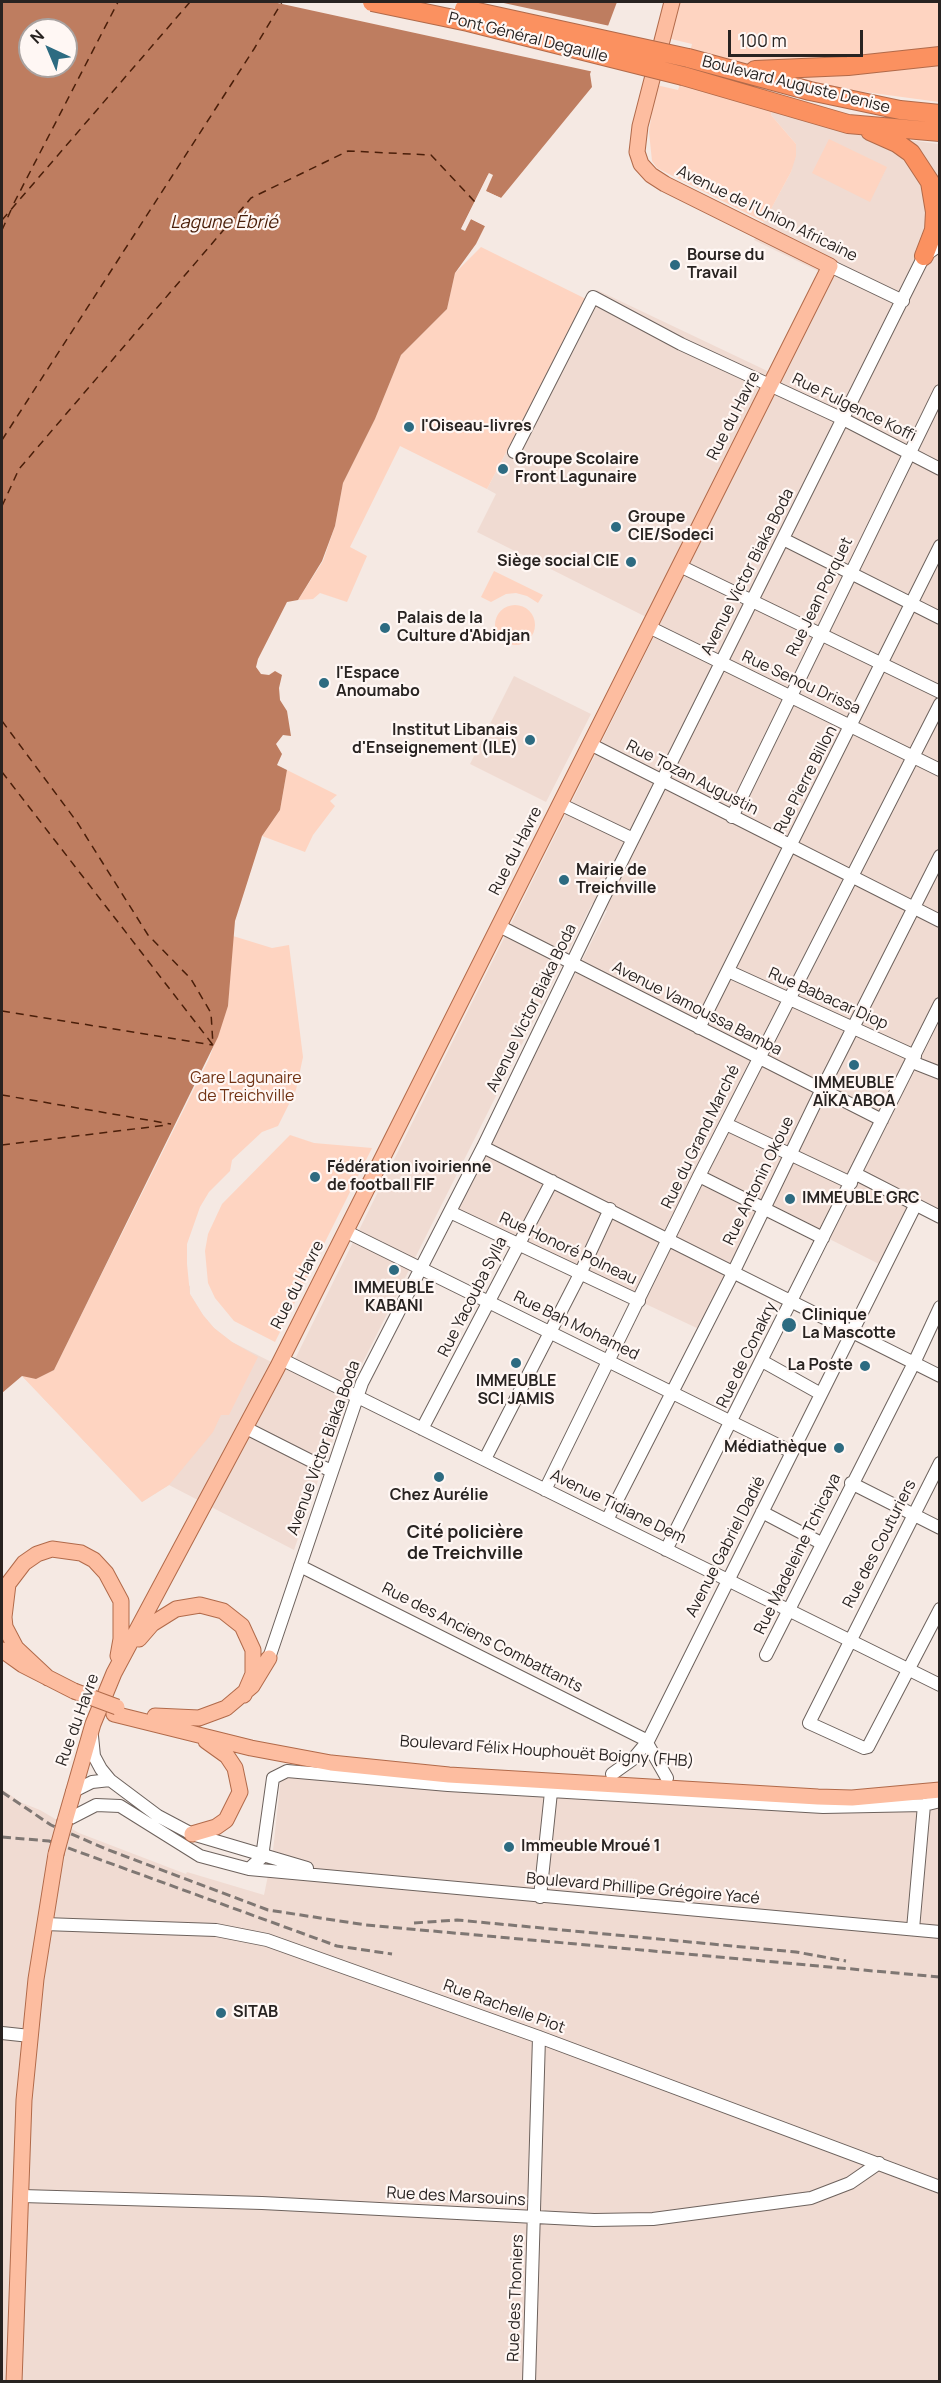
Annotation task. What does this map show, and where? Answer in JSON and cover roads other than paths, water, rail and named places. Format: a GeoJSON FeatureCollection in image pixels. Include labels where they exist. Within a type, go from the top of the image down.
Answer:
{"type":"FeatureCollection","features":[{"type":"Feature","properties":{"kind":"highway","name":"Pont Général Degaulle"},"geometry":{"type":"LineString","coordinates":[[372,2],[468,22],[683,76]]}},
{"type":"Feature","properties":{"kind":"highway","name":"Pont Général Degaulle"},"geometry":{"type":"LineString","coordinates":[[430,2],[688,58]]}},
{"type":"Feature","properties":{"kind":"highway"},"geometry":{"type":"LineString","coordinates":[[729,69],[786,70],[939,56]]}},
{"type":"Feature","properties":{"kind":"highway","name":"Boulevard Auguste Denise"},"geometry":{"type":"LineString","coordinates":[[688,58],[822,94],[900,110],[939,114]]}},
{"type":"Feature","properties":{"kind":"highway","name":"Boulevard Auguste Denise"},"geometry":{"type":"LineString","coordinates":[[683,76],[848,124],[939,132]]}},
{"type":"Feature","properties":{"kind":"highway"},"geometry":{"type":"LineString","coordinates":[[848,124],[897,142],[921,165],[930,182],[935,212],[934,230],[924,256]]}},
{"type":"Feature","properties":{"kind":"main road","name":"Avenue de l'Union Africaine"},"geometry":{"type":"LineString","coordinates":[[672,2],[639,126],[637,152],[641,164],[651,175],[665,184],[830,266]]}},
{"type":"Feature","properties":{"kind":"main road","name":"Rue du Havre"},"geometry":{"type":"LineString","coordinates":[[14,2382],[24,2100],[30,2036],[44,1924],[56,1854],[93,1724],[114,1674],[246,1428],[830,266]]}},
{"type":"Feature","properties":{"kind":"main road"},"geometry":{"type":"LineString","coordinates":[[48,1678],[25,1658],[9,1636],[5,1627],[4,1608],[6,1590],[15,1573],[37,1554],[52,1550],[81,1553],[94,1560],[116,1588],[121,1601],[122,1619],[114,1674]]}},
{"type":"Feature","properties":{"kind":"main road"},"geometry":{"type":"LineString","coordinates":[[114,1674],[146,1631],[162,1616],[188,1606],[206,1606],[233,1618],[249,1636],[254,1666],[244,1695]]}},
{"type":"Feature","properties":{"kind":"main road"},"geometry":{"type":"LineString","coordinates":[[2,1650],[73,1695]]}},
{"type":"Feature","properties":{"kind":"main road"},"geometry":{"type":"LineString","coordinates":[[115,1711],[199,1718],[226,1708],[244,1695],[262,1672],[269,1658]]}},
{"type":"Feature","properties":{"kind":"main road"},"geometry":{"type":"LineString","coordinates":[[2,1663],[42,1686],[193,1734],[218,1747],[227,1756],[239,1778],[240,1792],[226,1820],[205,1831],[192,1834]]}},
{"type":"Feature","properties":{"kind":"main road","name":"Boulevard Félix Houphouët Boigny (FHB)"},"geometry":{"type":"LineString","coordinates":[[155,1716],[332,1754],[448,1766],[612,1774],[819,1789],[853,1789],[939,1780]]}},
{"type":"Feature","properties":{"kind":"main road","name":"Boulevard Félix Houphouët Boigny (FHB)"},"geometry":{"type":"LineString","coordinates":[[193,1734],[331,1763],[479,1777],[818,1797],[883,1796],[939,1790]]}},
{"type":"Feature","properties":{"kind":"main road"},"geometry":{"type":"LineString","coordinates":[[379,1768],[402,1781]]}},
{"type":"Feature","properties":{"kind":"main road"},"geometry":{"type":"LineString","coordinates":[[883,1796],[901,1806]]}},
{"type":"Feature","properties":{"kind":"street"},"geometry":{"type":"LineString","coordinates":[[924,256],[939,245]]}},
{"type":"Feature","properties":{"kind":"street","name":"Avenue Victor Biaka Boda"},"geometry":{"type":"LineString","coordinates":[[269,1658],[357,1397],[385,1336],[483,1147],[633,839],[924,256]]}},
{"type":"Feature","properties":{"kind":"street","name":"Avenue de l'Union Africaine"},"geometry":{"type":"LineString","coordinates":[[830,266],[903,300]]}},
{"type":"Feature","properties":{"kind":"street","name":"Rue Fulgence Koffi"},"geometry":{"type":"LineString","coordinates":[[514,452],[593,297],[681,344],[843,419],[939,469]]}},
{"type":"Feature","properties":{"kind":"street","name":"Rue Jean Porquet"},"geometry":{"type":"LineString","coordinates":[[732,817],[939,392]]}},
{"type":"Feature","properties":{"kind":"street"},"geometry":{"type":"LineString","coordinates":[[783,538],[939,618]]}},
{"type":"Feature","properties":{"kind":"street","name":"Rue Pierre Billon"},"geometry":{"type":"LineString","coordinates":[[699,1028],[852,725],[939,546]]}},
{"type":"Feature","properties":{"kind":"street"},"geometry":{"type":"LineString","coordinates":[[680,566],[939,692]]}},
{"type":"Feature","properties":{"kind":"street","name":"Rue Senou Drissa"},"geometry":{"type":"LineString","coordinates":[[649,627],[789,697],[852,725],[939,770]]}},
{"type":"Feature","properties":{"kind":"street","name":"Rue du Grand Marché"},"geometry":{"type":"LineString","coordinates":[[545,1490],[699,1176],[939,704]]}},
{"type":"Feature","properties":{"kind":"street","name":"Rue Tozan Augustin"},"geometry":{"type":"LineString","coordinates":[[590,744],[939,921]]}},
{"type":"Feature","properties":{"kind":"street"},"geometry":{"type":"LineString","coordinates":[[560,804],[633,839]]}},
{"type":"Feature","properties":{"kind":"street","name":"Rue Antonin Okoue"},"geometry":{"type":"LineString","coordinates":[[607,1520],[733,1273],[939,856]]}},
{"type":"Feature","properties":{"kind":"street","name":"Avenue Vamoussa Bamba"},"geometry":{"type":"LineString","coordinates":[[498,926],[882,1120]]}},
{"type":"Feature","properties":{"kind":"street","name":"Rue Babacar Diop"},"geometry":{"type":"LineString","coordinates":[[728,971],[855,1028],[939,1073]]}},
{"type":"Feature","properties":{"kind":"street","name":"Rue de Conakry"},"geometry":{"type":"LineString","coordinates":[[666,1550],[939,1004]]}},
{"type":"Feature","properties":{"kind":"street"},"geometry":{"type":"LineString","coordinates":[[726,1124],[939,1217]]}},
{"type":"Feature","properties":{"kind":"street"},"geometry":{"type":"LineString","coordinates":[[483,1147],[670,1239],[733,1273],[792,1300],[939,1376]]}},
{"type":"Feature","properties":{"kind":"street"},"geometry":{"type":"LineString","coordinates":[[699,1176],[823,1238]]}},
{"type":"Feature","properties":{"kind":"street","name":"Rue Yacouba Sylla"},"geometry":{"type":"LineString","coordinates":[[422,1429],[552,1181]]}},
{"type":"Feature","properties":{"kind":"street","name":"Avenue Gabriel Dadié"},"geometry":{"type":"LineString","coordinates":[[612,1774],[633,1759],[648,1742],[915,1206]]}},
{"type":"Feature","properties":{"kind":"street"},"geometry":{"type":"LineString","coordinates":[[485,1459],[580,1274],[610,1209]]}},
{"type":"Feature","properties":{"kind":"street","name":"Rue Honoré Polneau"},"geometry":{"type":"LineString","coordinates":[[450,1212],[639,1301]]}},
{"type":"Feature","properties":{"kind":"street","name":"Rue Bah Mohamed"},"geometry":{"type":"LineString","coordinates":[[345,1231],[610,1360],[792,1452]]}},
{"type":"Feature","properties":{"kind":"street","name":"Rue Madeleine Tchicaya"},"geometry":{"type":"LineString","coordinates":[[766,1655],[851,1483],[914,1363],[939,1307]]}},
{"type":"Feature","properties":{"kind":"street","name":"Avenue Tidiane Dem"},"geometry":{"type":"LineString","coordinates":[[281,1359],[939,1685]]}},
{"type":"Feature","properties":{"kind":"street"},"geometry":{"type":"LineString","coordinates":[[762,1361],[821,1394]]}},
{"type":"Feature","properties":{"kind":"street"},"geometry":{"type":"LineString","coordinates":[[246,1428],[331,1471]]}},
{"type":"Feature","properties":{"kind":"street","name":"Rue des Couturiers"},"geometry":{"type":"LineString","coordinates":[[907,1669],[868,1747],[864,1748],[812,1725],[809,1719],[939,1463]]}},
{"type":"Feature","properties":{"kind":"street"},"geometry":{"type":"LineString","coordinates":[[851,1483],[939,1528]]}},
{"type":"Feature","properties":{"kind":"street"},"geometry":{"type":"LineString","coordinates":[[762,1512],[821,1543]]}},
{"type":"Feature","properties":{"kind":"street","name":"Rue des Anciens Combattants"},"geometry":{"type":"LineString","coordinates":[[300,1566],[648,1742]]}},
{"type":"Feature","properties":{"kind":"street"},"geometry":{"type":"LineString","coordinates":[[907,1669],[939,1609]]}},
{"type":"Feature","properties":{"kind":"street","name":"Boulevard Phillipe Grégoire Yacé"},"geometry":{"type":"LineString","coordinates":[[93,1724],[94,1756],[110,1780],[158,1816],[192,1834],[262,1857],[343,1877]]}},
{"type":"Feature","properties":{"kind":"street"},"geometry":{"type":"LineString","coordinates":[[648,1742],[667,1778]]}},
{"type":"Feature","properties":{"kind":"street"},"geometry":{"type":"LineString","coordinates":[[249,1869],[262,1857],[272,1782],[277,1774],[287,1771],[551,1792],[823,1807],[901,1806],[939,1802]]}},
{"type":"Feature","properties":{"kind":"street"},"geometry":{"type":"LineString","coordinates":[[72,1792],[92,1782],[110,1780]]}},
{"type":"Feature","properties":{"kind":"street"},"geometry":{"type":"LineString","coordinates":[[540,1897],[551,1792]]}},
{"type":"Feature","properties":{"kind":"street","name":"Boulevard Phillipe Grégoire Yacé"},"geometry":{"type":"LineString","coordinates":[[65,1821],[96,1805],[120,1806],[200,1856],[249,1869],[939,1932]]}},
{"type":"Feature","properties":{"kind":"street"},"geometry":{"type":"LineString","coordinates":[[914,1929],[924,1805]]}},
{"type":"Feature","properties":{"kind":"street","name":"Rue Rachelle Piot"},"geometry":{"type":"LineString","coordinates":[[44,1924],[157,1926],[241,1933],[539,2037],[939,2187]]}},
{"type":"Feature","properties":{"kind":"street"},"geometry":{"type":"LineString","coordinates":[[2,2033],[30,2036]]}},
{"type":"Feature","properties":{"kind":"street","name":"Rue des Thoniers"},"geometry":{"type":"LineString","coordinates":[[529,2382],[536,2218],[539,2037]]}},
{"type":"Feature","properties":{"kind":"street","name":"Rue des Marsouins"},"geometry":{"type":"LineString","coordinates":[[22,2196],[262,2203],[536,2218],[653,2219],[811,2198],[850,2183],[879,2163]]}},
{"type":"Feature","properties":{"kind":"water","name":"Lagune Ébrié"},"geometry":{"type":"Polygon","coordinates":[[[2,2],[617,2],[590,74],[592,87],[501,198],[485,191],[489,173],[461,229],[471,219],[485,226],[476,244],[455,273],[447,309],[401,355],[375,419],[343,483],[335,526],[322,561],[298,600],[287,602],[258,659],[256,667],[261,674],[269,675],[275,671],[282,675],[279,688],[280,700],[287,711],[291,736],[283,735],[276,744],[282,754],[277,765],[287,770],[280,810],[262,836],[235,921],[228,1006],[218,1037],[54,1370],[36,1379],[22,1376],[2,1393],[2,2]]]}},
{"type":"Feature","properties":{"kind":"railway"},"geometry":{"type":"LineString","coordinates":[[2,1792],[51,1825],[106,1849],[268,1910],[366,1925],[940,1977]]}},
{"type":"Feature","properties":{"kind":"railway"},"geometry":{"type":"LineString","coordinates":[[2,1837],[49,1841],[337,1946],[392,1954]]}},
{"type":"Feature","properties":{"kind":"railway"},"geometry":{"type":"LineString","coordinates":[[414,1923],[457,1920],[796,1952],[846,1961]]}},
{"type":"Feature","properties":{"kind":"place","name":"Bourse du Travail"},"geometry":{"type":"Point","coordinates":[675,265]}},
{"type":"Feature","properties":{"kind":"place","name":"l'Oiseau-livres"},"geometry":{"type":"Point","coordinates":[409,427]}},
{"type":"Feature","properties":{"kind":"place","name":"Groupe Scolaire Front Lagunaire"},"geometry":{"type":"Point","coordinates":[503,469]}},
{"type":"Feature","properties":{"kind":"place","name":"Groupe CIE/Sodeci"},"geometry":{"type":"Point","coordinates":[616,527]}},
{"type":"Feature","properties":{"kind":"place","name":"Siège social CIE"},"geometry":{"type":"Point","coordinates":[631,562]}},
{"type":"Feature","properties":{"kind":"place","name":"Palais de la Culture d'Abidjan"},"geometry":{"type":"Point","coordinates":[385,628]}},
{"type":"Feature","properties":{"kind":"place","name":"l'Espace Anoumabo"},"geometry":{"type":"Point","coordinates":[324,683]}},
{"type":"Feature","properties":{"kind":"place","name":"Institut Libanais d'Enseignement (ILE)"},"geometry":{"type":"Point","coordinates":[530,740]}},
{"type":"Feature","properties":{"kind":"place","name":"Mairie de Treichville"},"geometry":{"type":"Point","coordinates":[564,880]}},
{"type":"Feature","properties":{"kind":"place","name":"IMMEUBLE AÏKA ABOA"},"geometry":{"type":"Point","coordinates":[854,1065]}},
{"type":"Feature","properties":{"kind":"place","name":"Fédération ivoirienne de football FIF"},"geometry":{"type":"Point","coordinates":[315,1177]}},
{"type":"Feature","properties":{"kind":"place","name":"IMMEUBLE GRC"},"geometry":{"type":"Point","coordinates":[790,1199]}},
{"type":"Feature","properties":{"kind":"place","name":"IMMEUBLE KABANI"},"geometry":{"type":"Point","coordinates":[394,1270]}},
{"type":"Feature","properties":{"kind":"place","name":"Clinique La Mascotte"},"geometry":{"type":"Point","coordinates":[789,1325]}},
{"type":"Feature","properties":{"kind":"place","name":"IMMEUBLE SCI JAMIS"},"geometry":{"type":"Point","coordinates":[516,1363]}},
{"type":"Feature","properties":{"kind":"place","name":"La Poste"},"geometry":{"type":"Point","coordinates":[865,1366]}},
{"type":"Feature","properties":{"kind":"place","name":"Médiathèque"},"geometry":{"type":"Point","coordinates":[839,1448]}},
{"type":"Feature","properties":{"kind":"place","name":"Chez Aurélie"},"geometry":{"type":"Point","coordinates":[439,1477]}},
{"type":"Feature","properties":{"kind":"place","name":"Immeuble Mroué 1"},"geometry":{"type":"Point","coordinates":[509,1847]}},
{"type":"Feature","properties":{"kind":"place","name":"SITAB"},"geometry":{"type":"Point","coordinates":[221,2013]}},
{"type":"Feature","properties":{"kind":"district","name":"Cité policière de Treichville"},"geometry":{"type":"Point","coordinates":[465,1543]}},
{"type":"Feature","properties":{"kind":"park label","name":"Gare Lagunaire de Treichville"},"geometry":{"type":"Point","coordinates":[246,1088]}}]}
